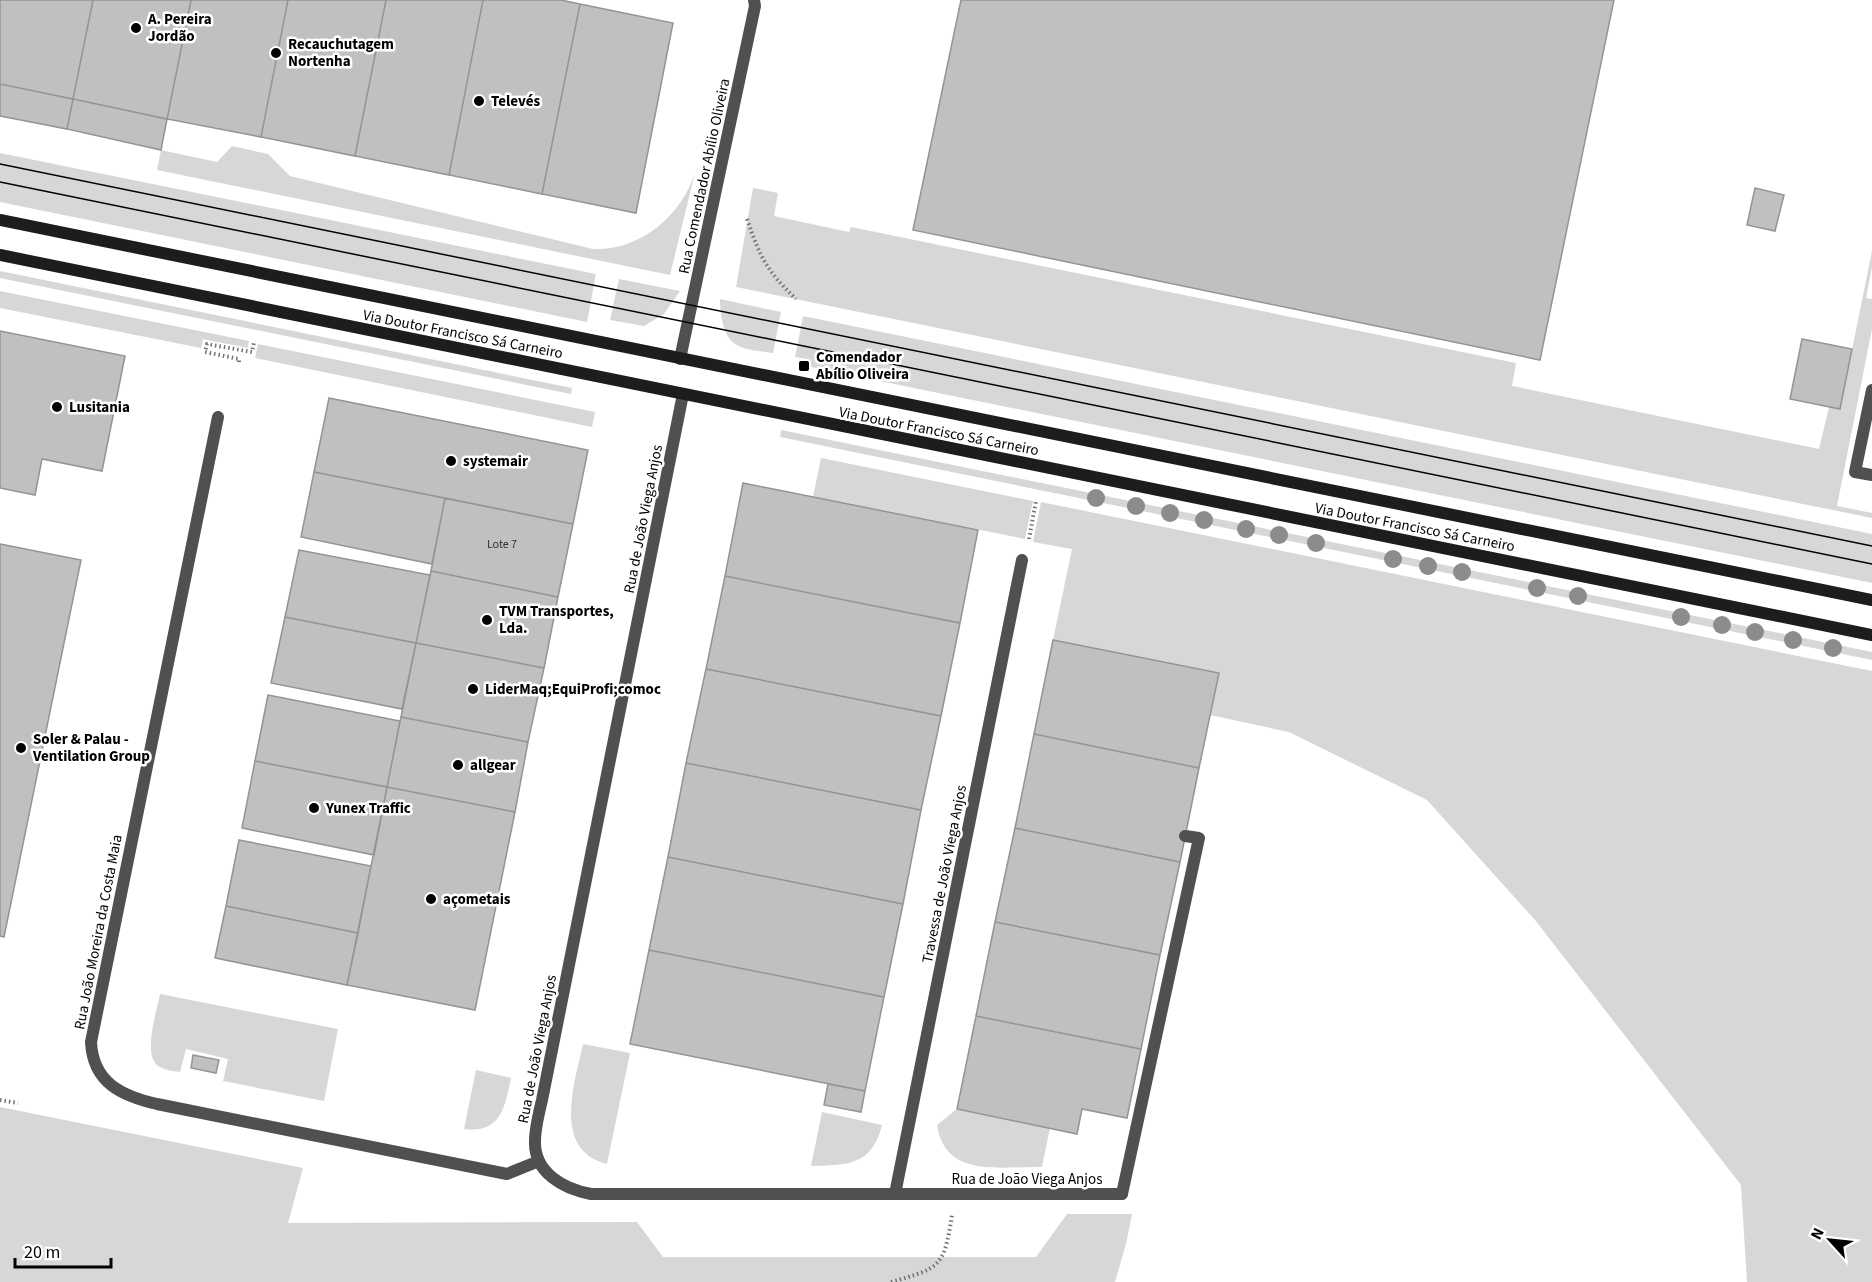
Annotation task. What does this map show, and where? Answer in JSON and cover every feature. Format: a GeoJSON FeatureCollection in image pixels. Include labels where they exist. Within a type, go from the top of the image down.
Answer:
{"type":"FeatureCollection","features":[{"type":"Feature","properties":{"kind":"main road","name":"Via Doutor Francisco Sá Carneiro"},"geometry":{"type":"LineString","coordinates":[[0,219],[1872,600]]}},
{"type":"Feature","properties":{"kind":"main road","name":"Via Doutor Francisco Sá Carneiro"},"geometry":{"type":"LineString","coordinates":[[0,255],[1872,635]]}},
{"type":"Feature","properties":{"kind":"street","name":"Rua Comendador Abílio Oliveira"},"geometry":{"type":"LineString","coordinates":[[680,359],[755,6],[754,0]]}},
{"type":"Feature","properties":{"kind":"street"},"geometry":{"type":"LineString","coordinates":[[1872,390],[1855,472],[1872,475]]}},
{"type":"Feature","properties":{"kind":"street","name":"Rua de João Viega Anjos"},"geometry":{"type":"LineString","coordinates":[[683,394],[542,1100],[535,1143],[539,1161],[547,1173],[563,1186],[591,1194],[1122,1194],[1155,1012],[1190,880]]}},
{"type":"Feature","properties":{"kind":"street","name":"Rua João Moreira da Costa Maia"},"geometry":{"type":"LineString","coordinates":[[218,417],[91,1042],[98,1069],[107,1082],[124,1094],[157,1104],[507,1174],[539,1161]]}},
{"type":"Feature","properties":{"kind":"street","name":"Travessa de João Viega Anjos"},"geometry":{"type":"LineString","coordinates":[[896,1194],[1022,560]]}},
{"type":"Feature","properties":{"kind":"street"},"geometry":{"type":"LineString","coordinates":[[1176,878],[1190,880],[1199,838],[1185,836]]}},
{"type":"Feature","properties":{"kind":"path"},"geometry":{"type":"LineString","coordinates":[[747,219],[768,270],[796,299]]}},
{"type":"Feature","properties":{"kind":"path"},"geometry":{"type":"LineString","coordinates":[[239,362],[239,358],[205,352],[207,344],[252,352],[254,342]]}},
{"type":"Feature","properties":{"kind":"path"},"geometry":{"type":"LineString","coordinates":[[1029,541],[1036,501]]}},
{"type":"Feature","properties":{"kind":"path"},"geometry":{"type":"LineString","coordinates":[[0,1100],[18,1103]]}},
{"type":"Feature","properties":{"kind":"path"},"geometry":{"type":"LineString","coordinates":[[891,1282],[928,1272],[940,1263],[950,1228],[955,1194]]}},
{"type":"Feature","properties":{"kind":"shaded area"},"geometry":{"type":"Polygon","coordinates":[[[232,146],[268,154],[290,176],[593,249],[627,244],[656,228],[680,203],[695,173],[670,275],[157,170],[161,150],[217,162],[232,146]]]}},
{"type":"Feature","properties":{"kind":"shaded area"},"geometry":{"type":"Polygon","coordinates":[[[0,153],[596,274],[587,322],[0,202],[0,153]]]}},
{"type":"Feature","properties":{"kind":"shaded area"},"geometry":{"type":"Polygon","coordinates":[[[753,188],[778,193],[774,216],[849,232],[851,227],[1516,363],[1512,386],[1819,449],[1829,407],[1840,409],[1872,251],[1872,267],[1866,298],[1872,299],[1872,329],[1837,506],[1872,513],[1872,518],[736,287],[753,188]]]}},
{"type":"Feature","properties":{"kind":"shaded area"},"geometry":{"type":"Polygon","coordinates":[[[0,271],[572,388],[571,394],[0,278],[0,271]]]}},
{"type":"Feature","properties":{"kind":"shaded area"},"geometry":{"type":"Polygon","coordinates":[[[619,279],[680,291],[664,314],[644,326],[610,320],[619,279]]]}},
{"type":"Feature","properties":{"kind":"shaded area"},"geometry":{"type":"Polygon","coordinates":[[[0,291],[249,341],[248,348],[203,339],[201,348],[0,308],[0,291]]]}},
{"type":"Feature","properties":{"kind":"shaded area"},"geometry":{"type":"Polygon","coordinates":[[[720,299],[781,312],[773,353],[747,349],[729,338],[724,326],[720,299]]]}},
{"type":"Feature","properties":{"kind":"shaded area"},"geometry":{"type":"Polygon","coordinates":[[[803,316],[1872,534],[1872,583],[806,366],[807,359],[795,357],[803,316]]]}},
{"type":"Feature","properties":{"kind":"shaded area"},"geometry":{"type":"Polygon","coordinates":[[[258,344],[595,412],[592,427],[255,358],[258,344]]]}},
{"type":"Feature","properties":{"kind":"shaded area"},"geometry":{"type":"Polygon","coordinates":[[[781,430],[1872,652],[1872,660],[780,437],[781,430]]]}},
{"type":"Feature","properties":{"kind":"shaded area"},"geometry":{"type":"Polygon","coordinates":[[[821,458],[1033,501],[1025,539],[813,497],[821,458]]]}},
{"type":"Feature","properties":{"kind":"shaded area"},"geometry":{"type":"Polygon","coordinates":[[[1041,502],[1872,671],[1872,1282],[1747,1282],[1741,1185],[1535,920],[1427,800],[1289,732],[1210,715],[1218,673],[1053,640],[1072,549],[1033,542],[1041,502]]]}},
{"type":"Feature","properties":{"kind":"shaded area"},"geometry":{"type":"Polygon","coordinates":[[[160,994],[338,1029],[324,1101],[223,1081],[228,1059],[186,1049],[180,1072],[159,1067],[153,1059],[151,1041],[160,994]]]}},
{"type":"Feature","properties":{"kind":"shaded area"},"geometry":{"type":"Polygon","coordinates":[[[583,1044],[630,1053],[607,1164],[590,1156],[578,1145],[573,1130],[572,1095],[583,1044]]]}},
{"type":"Feature","properties":{"kind":"shaded area"},"geometry":{"type":"Polygon","coordinates":[[[476,1070],[511,1078],[503,1108],[494,1123],[476,1129],[464,1129],[476,1070]]]}},
{"type":"Feature","properties":{"kind":"shaded area"},"geometry":{"type":"Polygon","coordinates":[[[0,1107],[303,1168],[288,1223],[637,1222],[663,1257],[1036,1257],[1067,1214],[1132,1214],[1115,1282],[0,1282],[0,1107]]]}},
{"type":"Feature","properties":{"kind":"shaded area"},"geometry":{"type":"Polygon","coordinates":[[[957,1109],[1050,1128],[1042,1167],[977,1166],[963,1162],[951,1154],[942,1142],[937,1125],[957,1109]]]}},
{"type":"Feature","properties":{"kind":"shaded area"},"geometry":{"type":"Polygon","coordinates":[[[822,1112],[882,1125],[872,1149],[865,1156],[847,1163],[811,1166],[822,1112]]]}},
{"type":"Feature","properties":{"kind":"building"},"geometry":{"type":"Polygon","coordinates":[[[0,0],[93,0],[73,99],[0,84],[0,0]]]}},
{"type":"Feature","properties":{"kind":"building"},"geometry":{"type":"Polygon","coordinates":[[[93,0],[191,0],[167,119],[73,99],[93,0]]]}},
{"type":"Feature","properties":{"kind":"building"},"geometry":{"type":"Polygon","coordinates":[[[191,0],[288,0],[261,137],[167,119],[191,0]]]}},
{"type":"Feature","properties":{"kind":"building"},"geometry":{"type":"Polygon","coordinates":[[[288,0],[386,0],[355,156],[261,137],[288,0]]]}},
{"type":"Feature","properties":{"kind":"building"},"geometry":{"type":"Polygon","coordinates":[[[386,0],[483,0],[449,175],[355,156],[386,0]]]}},
{"type":"Feature","properties":{"kind":"building"},"geometry":{"type":"Polygon","coordinates":[[[483,0],[561,0],[580,4],[542,194],[449,175],[483,0]]]}},
{"type":"Feature","properties":{"kind":"building"},"geometry":{"type":"Polygon","coordinates":[[[961,0],[1614,0],[1540,360],[913,230],[961,0]]]}},
{"type":"Feature","properties":{"kind":"building"},"geometry":{"type":"Polygon","coordinates":[[[580,4],[673,23],[636,213],[542,194],[580,4]]]}},
{"type":"Feature","properties":{"kind":"building"},"geometry":{"type":"Polygon","coordinates":[[[0,84],[73,99],[67,129],[0,116],[0,84]]]}},
{"type":"Feature","properties":{"kind":"building"},"geometry":{"type":"Polygon","coordinates":[[[73,99],[167,119],[161,150],[67,129],[73,99]]]}},
{"type":"Feature","properties":{"kind":"building"},"geometry":{"type":"Polygon","coordinates":[[[1755,188],[1784,195],[1775,231],[1747,225],[1755,188]]]}},
{"type":"Feature","properties":{"kind":"building","name":"Lusitania"},"geometry":{"type":"Polygon","coordinates":[[[0,331],[125,356],[102,471],[42,459],[35,495],[0,488],[0,331]]]}},
{"type":"Feature","properties":{"kind":"building"},"geometry":{"type":"Polygon","coordinates":[[[1802,339],[1852,349],[1840,409],[1790,399],[1802,339]]]}},
{"type":"Feature","properties":{"kind":"building","name":"systemair"},"geometry":{"type":"Polygon","coordinates":[[[329,398],[588,450],[573,524],[314,472],[329,398]]]}},
{"type":"Feature","properties":{"kind":"building"},"geometry":{"type":"Polygon","coordinates":[[[314,472],[445,498],[432,564],[301,537],[314,472]]]}},
{"type":"Feature","properties":{"kind":"building"},"geometry":{"type":"Polygon","coordinates":[[[743,483],[978,530],[960,623],[725,576],[743,483]]]}},
{"type":"Feature","properties":{"kind":"building"},"geometry":{"type":"Polygon","coordinates":[[[445,498],[573,524],[558,597],[431,571],[445,498]]]}},
{"type":"Feature","properties":{"kind":"building","name":"Soler & Palau - Ventilation Group"},"geometry":{"type":"Polygon","coordinates":[[[0,544],[81,560],[4,937],[0,936],[0,544]]]}},
{"type":"Feature","properties":{"kind":"building"},"geometry":{"type":"Polygon","coordinates":[[[299,550],[430,575],[416,643],[285,617],[299,550]]]}},
{"type":"Feature","properties":{"kind":"building","name":"TVM Transportes, Lda."},"geometry":{"type":"Polygon","coordinates":[[[431,571],[558,597],[544,668],[416,643],[431,571]]]}},
{"type":"Feature","properties":{"kind":"building"},"geometry":{"type":"Polygon","coordinates":[[[725,576],[960,623],[941,716],[706,669],[725,576]]]}},
{"type":"Feature","properties":{"kind":"building"},"geometry":{"type":"Polygon","coordinates":[[[285,617],[416,643],[402,709],[271,683],[285,617]]]}},
{"type":"Feature","properties":{"kind":"building"},"geometry":{"type":"Polygon","coordinates":[[[1053,640],[1219,673],[1199,768],[1034,734],[1053,640]]]}},
{"type":"Feature","properties":{"kind":"building","name":"LiderMaq;EquiProfi;comoc"},"geometry":{"type":"Polygon","coordinates":[[[416,643],[544,668],[528,742],[401,717],[416,643]]]}},
{"type":"Feature","properties":{"kind":"building"},"geometry":{"type":"Polygon","coordinates":[[[706,669],[941,716],[921,810],[686,763],[706,669]]]}},
{"type":"Feature","properties":{"kind":"building"},"geometry":{"type":"Polygon","coordinates":[[[268,695],[400,721],[387,787],[255,761],[268,695]]]}},
{"type":"Feature","properties":{"kind":"building","name":"allgear"},"geometry":{"type":"Polygon","coordinates":[[[401,717],[528,742],[515,812],[387,787],[401,717]]]}},
{"type":"Feature","properties":{"kind":"building"},"geometry":{"type":"Polygon","coordinates":[[[1034,734],[1199,768],[1180,862],[1015,828],[1034,734]]]}},
{"type":"Feature","properties":{"kind":"building","name":"Yunex Traffic"},"geometry":{"type":"Polygon","coordinates":[[[255,761],[387,787],[374,855],[242,828],[255,761]]]}},
{"type":"Feature","properties":{"kind":"building"},"geometry":{"type":"Polygon","coordinates":[[[686,763],[921,810],[903,904],[668,857],[686,763]]]}},
{"type":"Feature","properties":{"kind":"building","name":"açometais"},"geometry":{"type":"Polygon","coordinates":[[[387,787],[515,812],[475,1010],[347,985],[387,787]]]}},
{"type":"Feature","properties":{"kind":"building"},"geometry":{"type":"Polygon","coordinates":[[[1015,828],[1180,862],[1160,955],[995,922],[1015,828]]]}},
{"type":"Feature","properties":{"kind":"building"},"geometry":{"type":"Polygon","coordinates":[[[239,840],[371,866],[358,933],[226,906],[239,840]]]}},
{"type":"Feature","properties":{"kind":"building"},"geometry":{"type":"Polygon","coordinates":[[[668,857],[903,904],[884,997],[649,950],[668,857]]]}},
{"type":"Feature","properties":{"kind":"building"},"geometry":{"type":"Polygon","coordinates":[[[226,906],[358,933],[347,985],[215,958],[226,906]]]}},
{"type":"Feature","properties":{"kind":"building"},"geometry":{"type":"Polygon","coordinates":[[[995,922],[1160,955],[1141,1049],[976,1016],[995,922]]]}},
{"type":"Feature","properties":{"kind":"building"},"geometry":{"type":"Polygon","coordinates":[[[649,950],[884,997],[865,1091],[630,1044],[649,950]]]}},
{"type":"Feature","properties":{"kind":"building"},"geometry":{"type":"Polygon","coordinates":[[[976,1016],[1141,1049],[1127,1118],[1082,1109],[1077,1134],[957,1109],[976,1016]]]}},
{"type":"Feature","properties":{"kind":"building"},"geometry":{"type":"Polygon","coordinates":[[[193,1055],[219,1060],[216,1073],[191,1068],[193,1055]]]}},
{"type":"Feature","properties":{"kind":"building"},"geometry":{"type":"Polygon","coordinates":[[[828,1084],[865,1091],[861,1112],[824,1105],[828,1084]]]}},
{"type":"Feature","properties":{"kind":"tram line"},"geometry":{"type":"LineString","coordinates":[[0,164],[1872,546]]}},
{"type":"Feature","properties":{"kind":"tram line"},"geometry":{"type":"LineString","coordinates":[[0,182],[1872,564]]}},
{"type":"Feature","properties":{"kind":"place","name":"A. Pereira Jordão"},"geometry":{"type":"Point","coordinates":[136,28]}},
{"type":"Feature","properties":{"kind":"place","name":"Recauchutagem Nortenha"},"geometry":{"type":"Point","coordinates":[276,53]}},
{"type":"Feature","properties":{"kind":"place","name":"Televés"},"geometry":{"type":"Point","coordinates":[479,101]}},
{"type":"Feature","properties":{"kind":"place","name":"Comendador Abílio Oliveira"},"geometry":{"type":"Point","coordinates":[804,366]}},
{"type":"Feature","properties":{"kind":"place","name":"Lusitania"},"geometry":{"type":"Point","coordinates":[57,407]}},
{"type":"Feature","properties":{"kind":"place","name":"systemair"},"geometry":{"type":"Point","coordinates":[451,461]}},
{"type":"Feature","properties":{"kind":"place","name":"TVM Transportes, Lda."},"geometry":{"type":"Point","coordinates":[487,620]}},
{"type":"Feature","properties":{"kind":"place","name":"LiderMaq;EquiProfi;comoc"},"geometry":{"type":"Point","coordinates":[473,689]}},
{"type":"Feature","properties":{"kind":"place","name":"Soler & Palau - Ventilation Group"},"geometry":{"type":"Point","coordinates":[21,748]}},
{"type":"Feature","properties":{"kind":"place","name":"allgear"},"geometry":{"type":"Point","coordinates":[458,765]}},
{"type":"Feature","properties":{"kind":"place","name":"Yunex Traffic"},"geometry":{"type":"Point","coordinates":[314,808]}},
{"type":"Feature","properties":{"kind":"place","name":"açometais"},"geometry":{"type":"Point","coordinates":[431,899]}}]}
